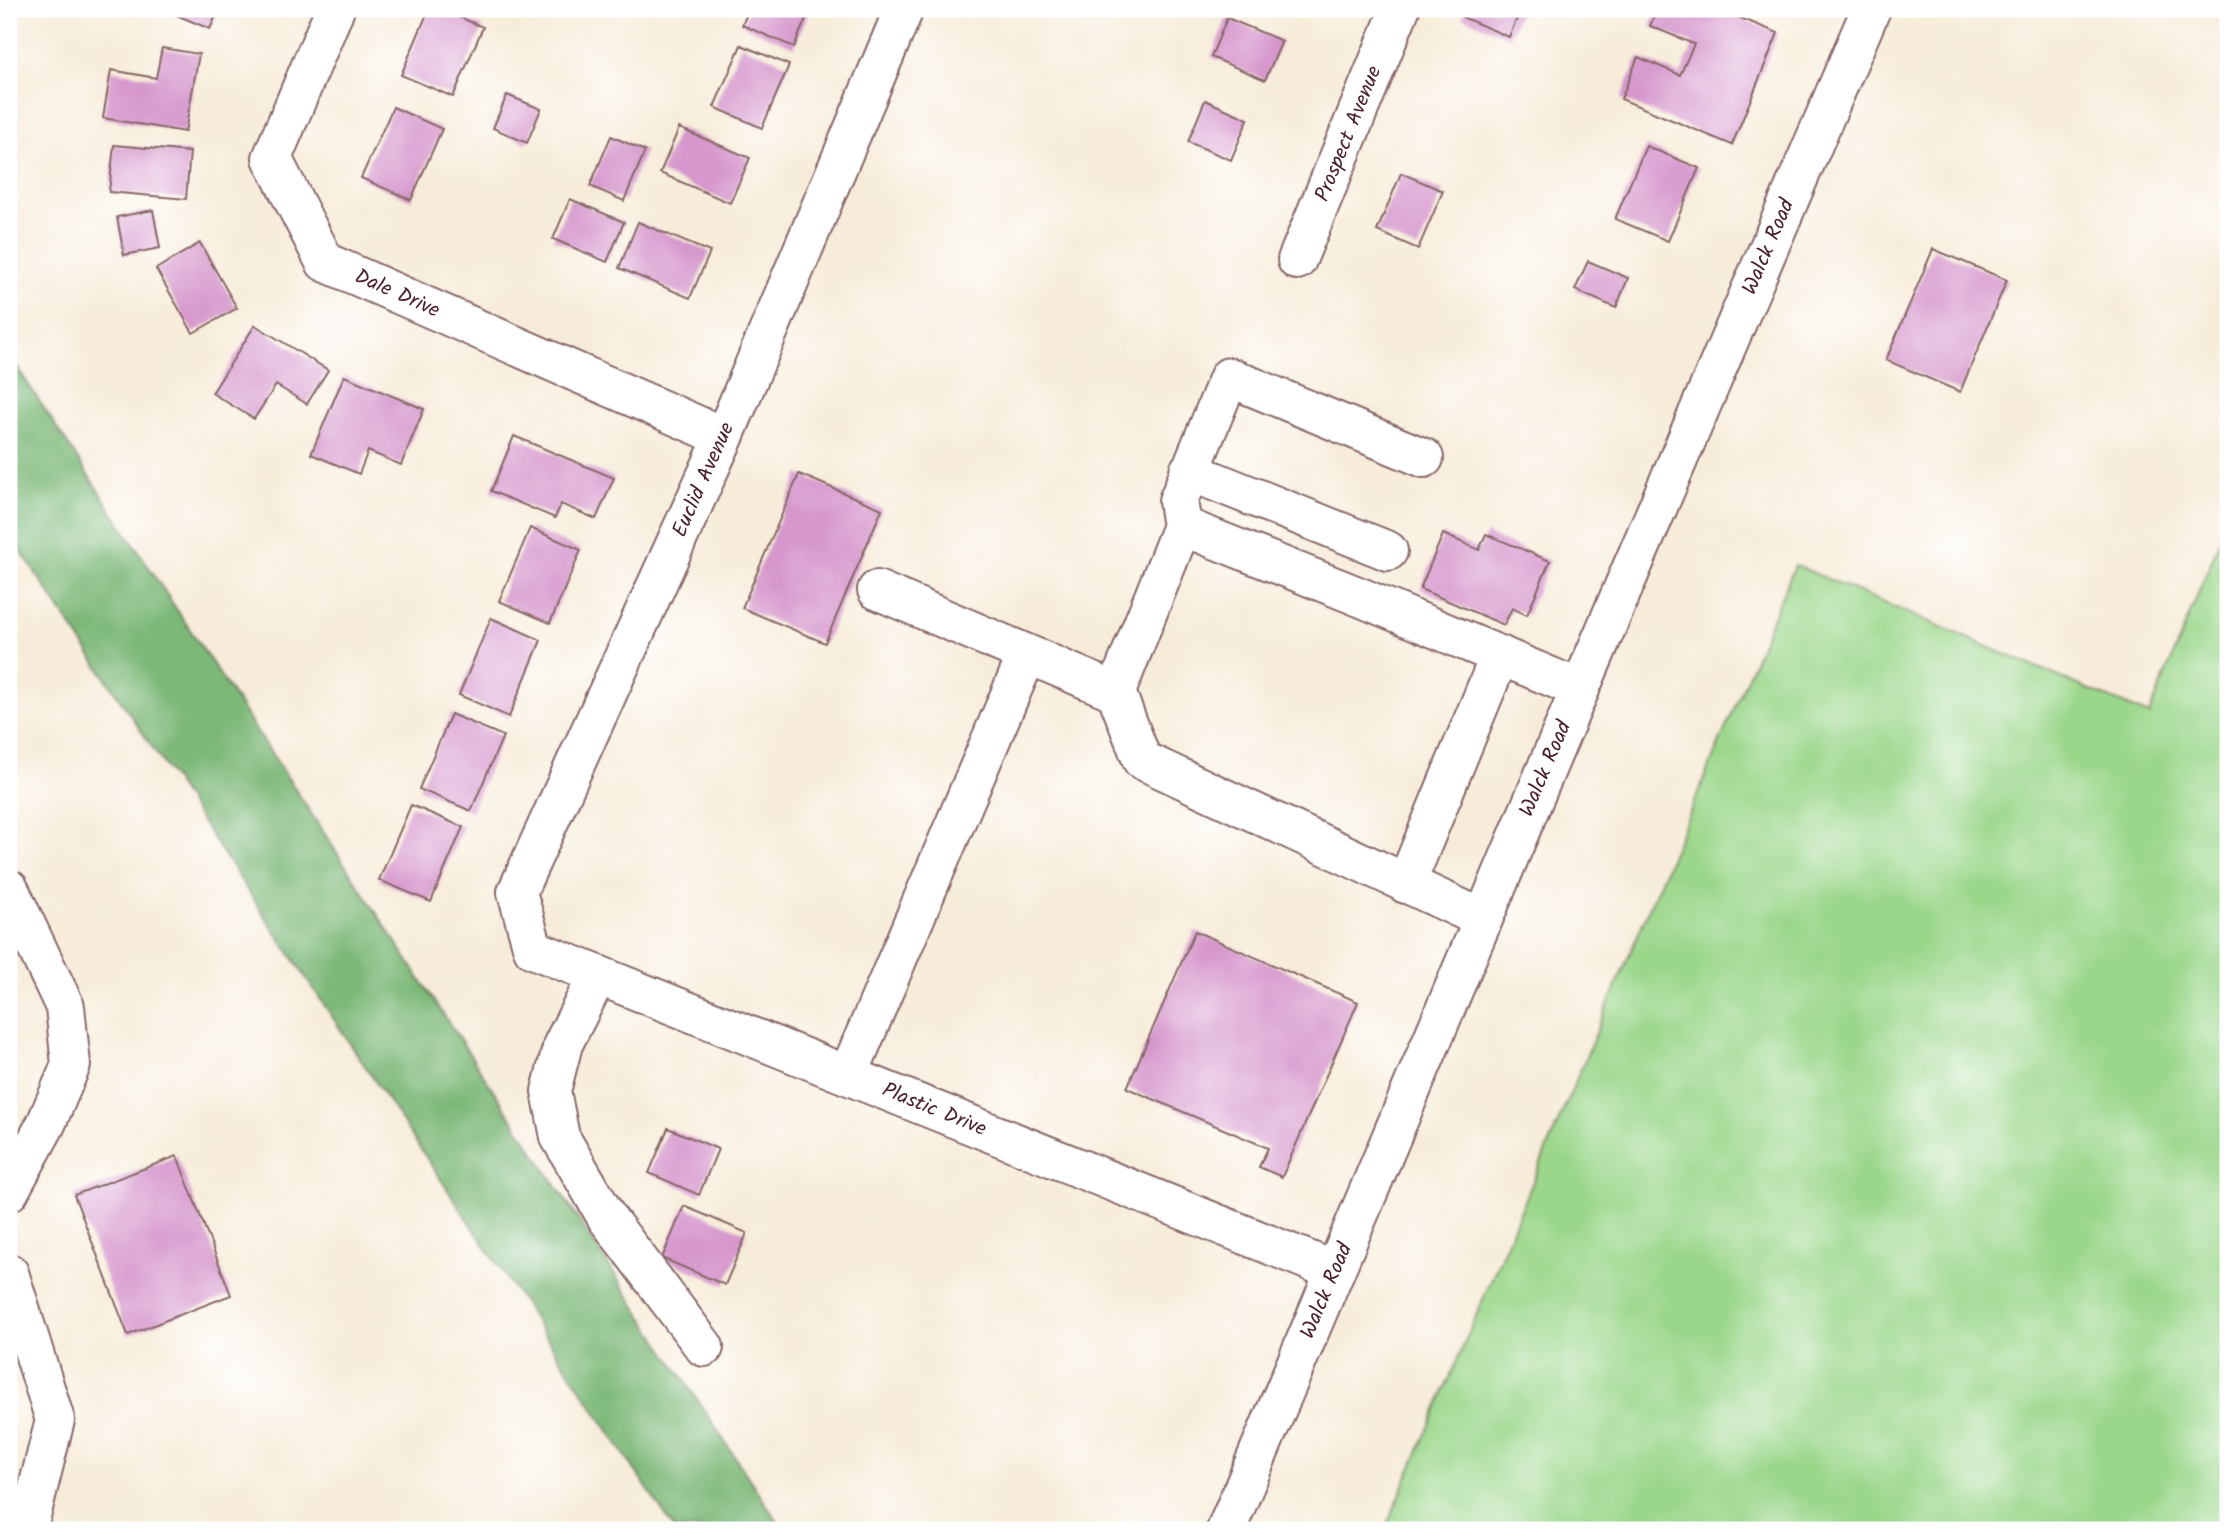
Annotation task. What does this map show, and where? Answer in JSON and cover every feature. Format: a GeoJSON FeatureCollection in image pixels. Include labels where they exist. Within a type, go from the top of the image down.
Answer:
{"type":"FeatureCollection","features":[{"type":"Feature","properties":{"kind":"street","name":"Dale Drive"},"geometry":{"type":"LineString","coordinates":[[335,9],[272,158],[325,262],[724,437]]}},
{"type":"Feature","properties":{"kind":"street","name":"Euclid Avenue"},"geometry":{"type":"LineString","coordinates":[[533,949],[517,892],[724,437],[904,9]]}},
{"type":"Feature","properties":{"kind":"street","name":"Prospect Avenue"},"geometry":{"type":"LineString","coordinates":[[1297,260],[1400,9]]}},
{"type":"Feature","properties":{"kind":"street","name":"Walck Road"},"geometry":{"type":"LineString","coordinates":[[1226,1530],[1580,689],[1871,9]]}},
{"type":"Feature","properties":{"kind":"street"},"geometry":{"type":"LineString","coordinates":[[1424,458],[1229,377],[1178,502],[1182,526],[1116,692],[1142,760],[1483,919]]}},
{"type":"Feature","properties":{"kind":"street"},"geometry":{"type":"LineString","coordinates":[[1189,471],[1388,551]]}},
{"type":"Feature","properties":{"kind":"street"},"geometry":{"type":"LineString","coordinates":[[1182,526],[1580,689]]}},
{"type":"Feature","properties":{"kind":"street"},"geometry":{"type":"LineString","coordinates":[[877,590],[1116,692]]}},
{"type":"Feature","properties":{"kind":"street"},"geometry":{"type":"LineString","coordinates":[[848,1075],[1027,655]]}},
{"type":"Feature","properties":{"kind":"street"},"geometry":{"type":"LineString","coordinates":[[1406,884],[1500,655]]}},
{"type":"Feature","properties":{"kind":"street"},"geometry":{"type":"LineString","coordinates":[[9,889],[65,1007],[71,1065],[46,1124],[9,1192]]}},
{"type":"Feature","properties":{"kind":"street","name":"Plastic Drive"},"geometry":{"type":"LineString","coordinates":[[533,949],[1335,1271]]}},
{"type":"Feature","properties":{"kind":"street"},"geometry":{"type":"LineString","coordinates":[[598,975],[563,1044],[551,1091],[560,1137],[607,1218],[704,1347]]}},
{"type":"Feature","properties":{"kind":"street"},"geometry":{"type":"LineString","coordinates":[[9,1273],[55,1420],[26,1530]]}},
{"type":"Feature","properties":{"kind":"green space"},"geometry":{"type":"Polygon","coordinates":[[[9,355],[783,1530],[675,1530],[9,533],[9,355]]]}},
{"type":"Feature","properties":{"kind":"green space"},"geometry":{"type":"Polygon","coordinates":[[[2228,520],[2228,1530],[1385,1530],[1795,565],[2149,715],[2228,520]]]}},
{"type":"Feature","properties":{"kind":"building"},"geometry":{"type":"Polygon","coordinates":[[[162,9],[219,9],[210,29],[162,9]]]}},
{"type":"Feature","properties":{"kind":"building"},"geometry":{"type":"Polygon","coordinates":[[[429,9],[440,9],[483,27],[453,97],[401,75],[429,9]]]}},
{"type":"Feature","properties":{"kind":"building"},"geometry":{"type":"Polygon","coordinates":[[[749,9],[810,9],[794,47],[742,25],[749,9]]]}},
{"type":"Feature","properties":{"kind":"building"},"geometry":{"type":"Polygon","coordinates":[[[1466,9],[1521,9],[1509,37],[1462,17],[1466,9]]]}},
{"type":"Feature","properties":{"kind":"building"},"geometry":{"type":"Polygon","coordinates":[[[1657,9],[1718,9],[1778,33],[1732,145],[1621,99],[1638,57],[1680,75],[1694,44],[1650,26],[1657,9]]]}},
{"type":"Feature","properties":{"kind":"building"},"geometry":{"type":"Polygon","coordinates":[[[1227,18],[1282,41],[1265,80],[1211,57],[1227,18]]]}},
{"type":"Feature","properties":{"kind":"building"},"geometry":{"type":"Polygon","coordinates":[[[741,45],[789,65],[762,128],[714,107],[741,45]]]}},
{"type":"Feature","properties":{"kind":"building"},"geometry":{"type":"Polygon","coordinates":[[[162,48],[199,54],[185,132],[103,118],[111,70],[156,78],[162,48]]]}},
{"type":"Feature","properties":{"kind":"building"},"geometry":{"type":"Polygon","coordinates":[[[507,95],[541,109],[527,143],[493,128],[507,95]]]}},
{"type":"Feature","properties":{"kind":"building"},"geometry":{"type":"Polygon","coordinates":[[[1205,100],[1248,119],[1231,160],[1188,142],[1205,100]]]}},
{"type":"Feature","properties":{"kind":"building"},"geometry":{"type":"Polygon","coordinates":[[[393,107],[442,129],[411,200],[361,178],[393,107]]]}},
{"type":"Feature","properties":{"kind":"building"},"geometry":{"type":"Polygon","coordinates":[[[679,128],[750,158],[730,203],[660,173],[679,128]]]}},
{"type":"Feature","properties":{"kind":"building"},"geometry":{"type":"Polygon","coordinates":[[[611,136],[645,151],[624,201],[590,186],[611,136]]]}},
{"type":"Feature","properties":{"kind":"building"},"geometry":{"type":"Polygon","coordinates":[[[114,145],[190,152],[186,199],[109,192],[114,145]]]}},
{"type":"Feature","properties":{"kind":"building"},"geometry":{"type":"Polygon","coordinates":[[[1646,146],[1699,168],[1668,241],[1615,219],[1646,146]]]}},
{"type":"Feature","properties":{"kind":"building"},"geometry":{"type":"Polygon","coordinates":[[[1401,173],[1443,191],[1418,249],[1377,231],[1401,173]]]}},
{"type":"Feature","properties":{"kind":"building"},"geometry":{"type":"Polygon","coordinates":[[[570,199],[624,222],[607,262],[553,239],[570,199]]]}},
{"type":"Feature","properties":{"kind":"building"},"geometry":{"type":"Polygon","coordinates":[[[153,210],[160,248],[124,255],[117,217],[153,210]]]}},
{"type":"Feature","properties":{"kind":"building"},"geometry":{"type":"Polygon","coordinates":[[[638,222],[710,252],[690,298],[619,268],[638,222]]]}},
{"type":"Feature","properties":{"kind":"building"},"geometry":{"type":"Polygon","coordinates":[[[200,243],[237,308],[193,333],[156,269],[200,243]]]}},
{"type":"Feature","properties":{"kind":"building"},"geometry":{"type":"Polygon","coordinates":[[[1933,249],[2007,280],[1960,392],[1886,360],[1933,249]]]}},
{"type":"Feature","properties":{"kind":"building"},"geometry":{"type":"Polygon","coordinates":[[[1588,261],[1628,278],[1616,308],[1575,290],[1588,261]]]}},
{"type":"Feature","properties":{"kind":"building"},"geometry":{"type":"Polygon","coordinates":[[[255,325],[328,370],[307,404],[276,385],[254,419],[212,393],[255,325]]]}},
{"type":"Feature","properties":{"kind":"building"},"geometry":{"type":"Polygon","coordinates":[[[344,376],[424,409],[401,465],[368,451],[359,474],[311,454],[344,376]]]}},
{"type":"Feature","properties":{"kind":"building"},"geometry":{"type":"Polygon","coordinates":[[[514,436],[614,478],[596,519],[561,504],[555,518],[491,491],[514,436]]]}},
{"type":"Feature","properties":{"kind":"building"},"geometry":{"type":"Polygon","coordinates":[[[799,474],[882,509],[825,643],[742,608],[799,474]]]}},
{"type":"Feature","properties":{"kind":"building"},"geometry":{"type":"Polygon","coordinates":[[[530,528],[581,550],[550,623],[499,601],[530,528]]]}},
{"type":"Feature","properties":{"kind":"building"},"geometry":{"type":"Polygon","coordinates":[[[1443,534],[1479,550],[1486,534],[1550,561],[1527,615],[1512,608],[1504,625],[1420,589],[1443,534]]]}},
{"type":"Feature","properties":{"kind":"building"},"geometry":{"type":"Polygon","coordinates":[[[491,618],[541,640],[509,717],[459,695],[491,618]]]}},
{"type":"Feature","properties":{"kind":"building"},"geometry":{"type":"Polygon","coordinates":[[[451,714],[503,736],[471,811],[419,789],[451,714]]]}},
{"type":"Feature","properties":{"kind":"building"},"geometry":{"type":"Polygon","coordinates":[[[411,805],[463,827],[431,902],[379,880],[411,805]]]}},
{"type":"Feature","properties":{"kind":"building"},"geometry":{"type":"Polygon","coordinates":[[[1195,931],[1358,1002],[1282,1177],[1259,1167],[1268,1148],[1127,1088],[1195,931]]]}},
{"type":"Feature","properties":{"kind":"building"},"geometry":{"type":"Polygon","coordinates":[[[668,1128],[718,1149],[699,1195],[649,1173],[668,1128]]]}},
{"type":"Feature","properties":{"kind":"building"},"geometry":{"type":"Polygon","coordinates":[[[177,1156],[231,1295],[128,1335],[74,1195],[177,1156]]]}},
{"type":"Feature","properties":{"kind":"building"},"geometry":{"type":"Polygon","coordinates":[[[684,1206],[747,1233],[725,1285],[662,1258],[684,1206]]]}}]}
